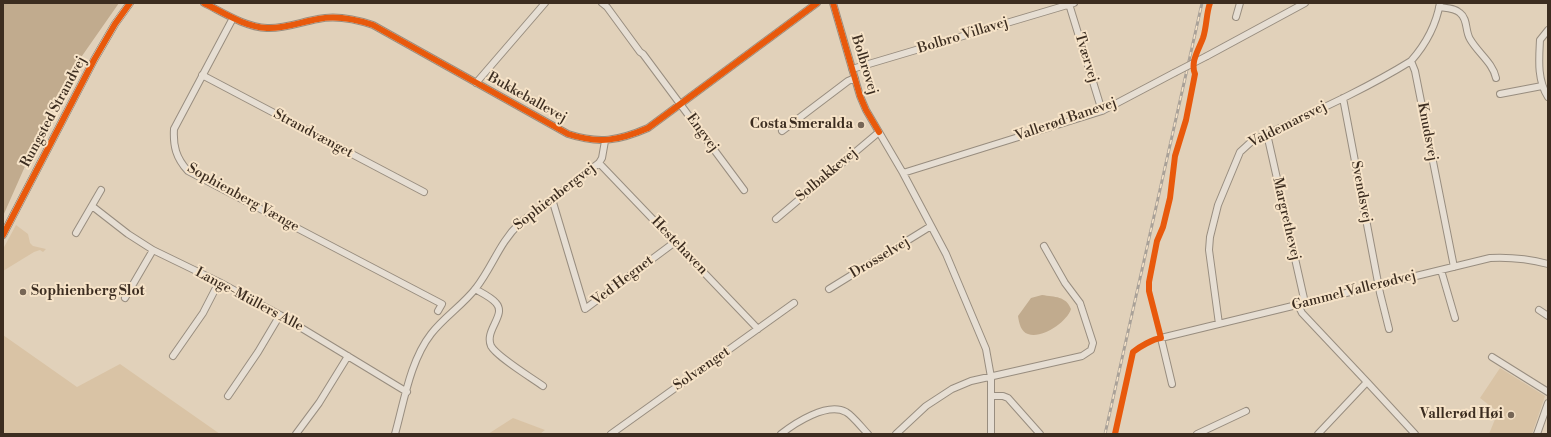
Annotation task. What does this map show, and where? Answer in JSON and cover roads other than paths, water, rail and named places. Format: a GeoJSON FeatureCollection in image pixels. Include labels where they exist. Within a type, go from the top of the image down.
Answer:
{"type":"FeatureCollection","features":[{"type":"Feature","properties":{"kind":"main road","name":"Rungsted Strandvej"},"geometry":{"type":"LineString","coordinates":[[3,235],[94,60],[130,3]]}},
{"type":"Feature","properties":{"kind":"street","name":"Bukkeballevej"},"geometry":{"type":"LineString","coordinates":[[204,3],[251,26],[267,28],[285,27],[320,18],[338,17],[356,19],[373,25],[568,134],[582,139],[604,141],[619,139],[648,128],[817,3]]}},
{"type":"Feature","properties":{"kind":"street"},"geometry":{"type":"LineString","coordinates":[[476,83],[545,3]]}},
{"type":"Feature","properties":{"kind":"street","name":"Engvej"},"geometry":{"type":"LineString","coordinates":[[602,3],[607,7],[744,190]]}},
{"type":"Feature","properties":{"kind":"street","name":"Bolbrovej"},"geometry":{"type":"LineString","coordinates":[[833,3],[852,69],[866,110],[903,173],[931,226],[948,260],[986,349],[991,377],[991,434]]}},
{"type":"Feature","properties":{"kind":"street"},"geometry":{"type":"LineString","coordinates":[[1236,17],[1240,3]]}},
{"type":"Feature","properties":{"kind":"street","name":"Vallerød Banevej"},"geometry":{"type":"LineString","coordinates":[[903,173],[1102,111],[1305,3]]}},
{"type":"Feature","properties":{"kind":"street","name":"Bolbro Villavej"},"geometry":{"type":"LineString","coordinates":[[852,69],[1072,4]]}},
{"type":"Feature","properties":{"kind":"street","name":"Tværvej"},"geometry":{"type":"LineString","coordinates":[[1072,4],[1102,111]]}},
{"type":"Feature","properties":{"kind":"street"},"geometry":{"type":"LineString","coordinates":[[1411,61],[1433,27],[1440,5],[1454,9],[1461,13],[1465,19],[1467,33],[1470,40],[1494,71],[1496,78]]}},
{"type":"Feature","properties":{"kind":"street","name":"Sophienberg Vænge"},"geometry":{"type":"LineString","coordinates":[[233,18],[174,129],[173,140],[175,152],[180,163],[188,171],[442,304],[438,311]]}},
{"type":"Feature","properties":{"kind":"street"},"geometry":{"type":"LineString","coordinates":[[1548,30],[1540,40],[1539,60],[1542,86],[1548,97]]}},
{"type":"Feature","properties":{"kind":"street","name":"Valdemarsvej"},"geometry":{"type":"LineString","coordinates":[[1219,324],[1209,250],[1210,237],[1218,205],[1240,152],[1252,141],[1396,71],[1411,61]]}},
{"type":"Feature","properties":{"kind":"street","name":"Knudsvej"},"geometry":{"type":"LineString","coordinates":[[1411,61],[1415,71],[1454,267]]}},
{"type":"Feature","properties":{"kind":"street","name":"Strandvænget"},"geometry":{"type":"LineString","coordinates":[[202,75],[424,192]]}},
{"type":"Feature","properties":{"kind":"street"},"geometry":{"type":"LineString","coordinates":[[782,131],[848,81],[855,78]]}},
{"type":"Feature","properties":{"kind":"street"},"geometry":{"type":"LineString","coordinates":[[1500,94],[1542,86]]}},
{"type":"Feature","properties":{"kind":"street","name":"Svendsvej"},"geometry":{"type":"LineString","coordinates":[[1342,98],[1389,330]]}},
{"type":"Feature","properties":{"kind":"street","name":"Solbakkevej"},"geometry":{"type":"LineString","coordinates":[[776,219],[879,132]]}},
{"type":"Feature","properties":{"kind":"street","name":"Margrethevej"},"geometry":{"type":"LineString","coordinates":[[1267,134],[1305,304]]}},
{"type":"Feature","properties":{"kind":"street","name":"Sophienbergvej"},"geometry":{"type":"LineString","coordinates":[[395,434],[414,367],[430,335],[442,321],[475,289],[485,276],[501,244],[509,233],[599,163],[602,158],[604,141]]}},
{"type":"Feature","properties":{"kind":"street","name":"Hestehaven"},"geometry":{"type":"LineString","coordinates":[[599,163],[758,329]]}},
{"type":"Feature","properties":{"kind":"street"},"geometry":{"type":"LineString","coordinates":[[76,233],[101,190]]}},
{"type":"Feature","properties":{"kind":"street","name":"Ved Hegnet"},"geometry":{"type":"LineString","coordinates":[[552,199],[585,309],[675,242]]}},
{"type":"Feature","properties":{"kind":"street","name":"Lange-Müllers Alle"},"geometry":{"type":"LineString","coordinates":[[92,206],[128,234],[152,250],[218,282],[280,315],[407,392]]}},
{"type":"Feature","properties":{"kind":"street","name":"Drosselvej"},"geometry":{"type":"LineString","coordinates":[[829,288],[931,226]]}},
{"type":"Feature","properties":{"kind":"street"},"geometry":{"type":"LineString","coordinates":[[896,434],[926,406],[941,395],[970,381],[1082,356],[1088,353],[1093,347],[1080,303],[1065,283],[1044,246]]}},
{"type":"Feature","properties":{"kind":"street"},"geometry":{"type":"LineString","coordinates":[[125,298],[152,250]]}},
{"type":"Feature","properties":{"kind":"street","name":"Gammel Vallerødvej"},"geometry":{"type":"LineString","coordinates":[[1172,384],[1161,338],[1490,258],[1506,257],[1532,260],[1548,264]]}},
{"type":"Feature","properties":{"kind":"street"},"geometry":{"type":"LineString","coordinates":[[1441,270],[1455,318]]}},
{"type":"Feature","properties":{"kind":"street"},"geometry":{"type":"LineString","coordinates":[[173,356],[203,313],[218,282]]}},
{"type":"Feature","properties":{"kind":"street"},"geometry":{"type":"LineString","coordinates":[[475,289],[495,301],[500,309],[490,333],[490,340],[495,352],[543,386]]}},
{"type":"Feature","properties":{"kind":"street","name":"Solvænget"},"geometry":{"type":"LineString","coordinates":[[611,434],[794,304]]}},
{"type":"Feature","properties":{"kind":"street"},"geometry":{"type":"LineString","coordinates":[[1298,305],[1302,313],[1415,434]]}},
{"type":"Feature","properties":{"kind":"street"},"geometry":{"type":"LineString","coordinates":[[1538,310],[1548,316]]}},
{"type":"Feature","properties":{"kind":"street"},"geometry":{"type":"LineString","coordinates":[[228,396],[258,352],[280,315]]}},
{"type":"Feature","properties":{"kind":"street"},"geometry":{"type":"LineString","coordinates":[[296,434],[319,403],[348,356]]}},
{"type":"Feature","properties":{"kind":"street"},"geometry":{"type":"LineString","coordinates":[[1492,357],[1548,392]]}},
{"type":"Feature","properties":{"kind":"street"},"geometry":{"type":"LineString","coordinates":[[1318,434],[1367,382]]}},
{"type":"Feature","properties":{"kind":"street"},"geometry":{"type":"LineString","coordinates":[[992,396],[1003,396],[1008,398],[1040,434]]}},
{"type":"Feature","properties":{"kind":"street"},"geometry":{"type":"LineString","coordinates":[[1537,434],[1548,403]]}},
{"type":"Feature","properties":{"kind":"street"},"geometry":{"type":"LineString","coordinates":[[781,434],[795,423],[810,416],[832,410],[845,412],[868,434]]}},
{"type":"Feature","properties":{"kind":"street"},"geometry":{"type":"LineString","coordinates":[[1197,434],[1246,411]]}},
{"type":"Feature","properties":{"kind":"railway"},"geometry":{"type":"LineString","coordinates":[[1105,434],[1202,3]]}},
{"type":"Feature","properties":{"kind":"place","name":"Costa Smeralda"},"geometry":{"type":"Point","coordinates":[861,125]}},
{"type":"Feature","properties":{"kind":"place","name":"Sophienberg Slot"},"geometry":{"type":"Point","coordinates":[23,292]}},
{"type":"Feature","properties":{"kind":"place","name":"Vallerød Høi"},"geometry":{"type":"Point","coordinates":[1511,415]}}]}
